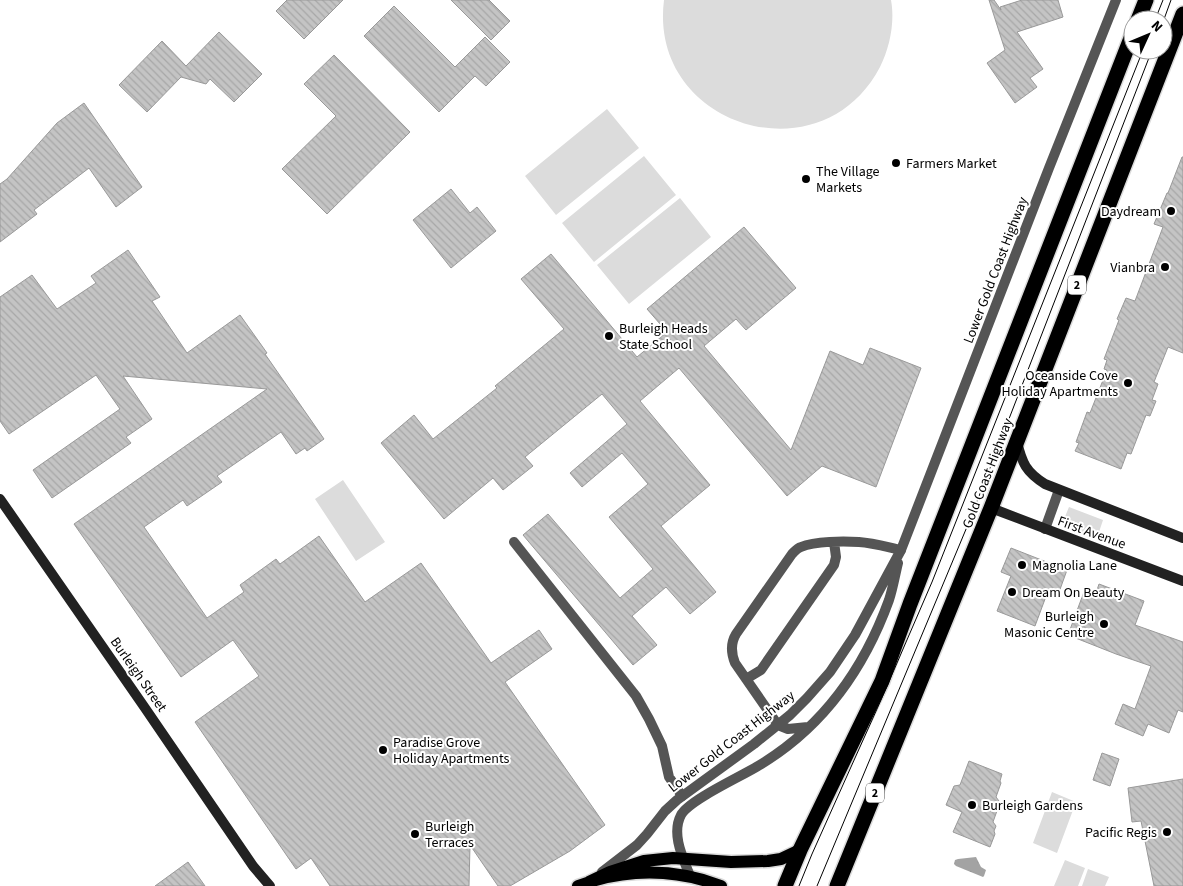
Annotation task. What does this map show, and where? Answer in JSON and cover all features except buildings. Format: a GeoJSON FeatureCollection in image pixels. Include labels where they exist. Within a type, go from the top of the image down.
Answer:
{"type":"FeatureCollection","features":[{"type":"Feature","properties":{"kind":"highway","name":"Gold Coast Highway"},"geometry":{"type":"LineString","coordinates":[[837,886],[991,508],[1183,14]]}},
{"type":"Feature","properties":{"kind":"highway","name":"Gold Coast Highway"},"geometry":{"type":"LineString","coordinates":[[785,886],[800,850],[882,681],[914,594],[1123,59]]}},
{"type":"Feature","properties":{"kind":"main road"},"geometry":{"type":"LineString","coordinates":[[584,884],[635,862],[660,858],[731,862],[768,861],[781,859],[800,850]]}},
{"type":"Feature","properties":{"kind":"main road"},"geometry":{"type":"LineString","coordinates":[[584,884],[607,877],[639,872],[654,872],[690,876],[721,886]]}},
{"type":"Feature","properties":{"kind":"street","name":"Lower Gold Coast Highway"},"geometry":{"type":"LineString","coordinates":[[584,884],[614,864],[637,845],[665,811],[682,796],[778,725],[807,698],[830,672],[855,635],[901,550],[1116,0]]}},
{"type":"Feature","properties":{"kind":"street","name":"First Avenue"},"geometry":{"type":"LineString","coordinates":[[1016,441],[1024,465],[1031,474],[1045,484],[1183,538]]}},
{"type":"Feature","properties":{"kind":"street"},"geometry":{"type":"LineString","coordinates":[[1044,529],[1059,490]]}},
{"type":"Feature","properties":{"kind":"street","name":"Burleigh Street"},"geometry":{"type":"LineString","coordinates":[[0,499],[253,866],[264,886]]}},
{"type":"Feature","properties":{"kind":"street","name":"First Avenue"},"geometry":{"type":"LineString","coordinates":[[991,508],[1183,581]]}},
{"type":"Feature","properties":{"kind":"street"},"geometry":{"type":"LineString","coordinates":[[514,542],[636,696],[662,746],[669,777],[690,806]]}},
{"type":"Feature","properties":{"kind":"street"},"geometry":{"type":"LineString","coordinates":[[746,679],[761,670],[834,565],[836,557],[834,542]]}},
{"type":"Feature","properties":{"kind":"street"},"geometry":{"type":"LineString","coordinates":[[808,727],[788,729],[778,725],[733,658],[731,647],[736,634],[795,550],[804,546],[834,542],[859,542],[901,550]]}},
{"type":"Feature","properties":{"kind":"street","name":"Lower Gold Coast Highway"},"geometry":{"type":"LineString","coordinates":[[690,876],[678,840],[677,826],[682,814],[690,806],[765,761],[799,736],[834,700],[858,668],[873,639],[890,598],[901,550]]}},
{"type":"Feature","properties":{"kind":"street","name":"Burleigh Street"},"geometry":{"type":"LineString","coordinates":[[253,866],[270,886]]}},
{"type":"Feature","properties":{"kind":"shaded area"},"geometry":{"type":"Polygon","coordinates":[[[664,0],[891,0],[892,26],[889,43],[880,67],[853,102],[819,122],[782,129],[744,123],[710,106],[683,80],[666,44],[664,0]]]}},
{"type":"Feature","properties":{"kind":"shaded area"},"geometry":{"type":"Polygon","coordinates":[[[607,109],[639,148],[556,215],[525,176],[607,109]]]}},
{"type":"Feature","properties":{"kind":"shaded area"},"geometry":{"type":"Polygon","coordinates":[[[644,156],[676,195],[594,262],[562,223],[644,156]]]}},
{"type":"Feature","properties":{"kind":"shaded area"},"geometry":{"type":"Polygon","coordinates":[[[680,198],[711,237],[629,304],[597,265],[680,198]]]}},
{"type":"Feature","properties":{"kind":"shaded area"},"geometry":{"type":"Polygon","coordinates":[[[343,480],[385,542],[356,561],[315,499],[343,480]]]}},
{"type":"Feature","properties":{"kind":"shaded area"},"geometry":{"type":"Polygon","coordinates":[[[1069,507],[1103,520],[1097,538],[1062,524],[1069,507]]]}},
{"type":"Feature","properties":{"kind":"shaded area"},"geometry":{"type":"Polygon","coordinates":[[[1052,792],[1076,802],[1057,853],[1033,843],[1052,792]]]}},
{"type":"Feature","properties":{"kind":"shaded area"},"geometry":{"type":"Polygon","coordinates":[[[1065,860],[1085,868],[1078,886],[1054,886],[1065,860]]]}},
{"type":"Feature","properties":{"kind":"shaded area"},"geometry":{"type":"Polygon","coordinates":[[[1088,869],[1109,877],[1105,886],[1082,886],[1088,869]]]}},
{"type":"Feature","properties":{"kind":"water"},"geometry":{"type":"Polygon","coordinates":[[[976,857],[981,867],[986,870],[983,877],[954,864],[955,860],[958,859],[976,857]]]}},
{"type":"Feature","properties":{"kind":"tram line"},"geometry":{"type":"LineString","coordinates":[[1159,10],[1163,0]]}},
{"type":"Feature","properties":{"kind":"tram line"},"geometry":{"type":"LineString","coordinates":[[1167,10],[1171,0]]}},
{"type":"Feature","properties":{"kind":"tram line"},"geometry":{"type":"LineString","coordinates":[[799,886],[932,582],[1139,60]]}},
{"type":"Feature","properties":{"kind":"tram line"},"geometry":{"type":"LineString","coordinates":[[817,886],[969,522],[1148,60]]}},
{"type":"Feature","properties":{"kind":"place","name":"Farmers Market"},"geometry":{"type":"Point","coordinates":[896,163]}},
{"type":"Feature","properties":{"kind":"place","name":"The Village Markets"},"geometry":{"type":"Point","coordinates":[806,179]}},
{"type":"Feature","properties":{"kind":"place","name":"Daydream"},"geometry":{"type":"Point","coordinates":[1171,211]}},
{"type":"Feature","properties":{"kind":"place","name":"Vianbra"},"geometry":{"type":"Point","coordinates":[1165,267]}},
{"type":"Feature","properties":{"kind":"place","name":"Burleigh Heads State School"},"geometry":{"type":"Point","coordinates":[609,336]}},
{"type":"Feature","properties":{"kind":"place","name":"Oceanside Cove Holiday Apartments"},"geometry":{"type":"Point","coordinates":[1128,383]}},
{"type":"Feature","properties":{"kind":"place","name":"Magnolia Lane"},"geometry":{"type":"Point","coordinates":[1022,565]}},
{"type":"Feature","properties":{"kind":"place","name":"Dream On Beauty"},"geometry":{"type":"Point","coordinates":[1012,592]}},
{"type":"Feature","properties":{"kind":"place","name":"Burleigh Masonic Centre"},"geometry":{"type":"Point","coordinates":[1104,624]}},
{"type":"Feature","properties":{"kind":"place","name":"Paradise Grove Holiday Apartments"},"geometry":{"type":"Point","coordinates":[383,750]}},
{"type":"Feature","properties":{"kind":"place","name":"Burleigh Gardens"},"geometry":{"type":"Point","coordinates":[972,805]}},
{"type":"Feature","properties":{"kind":"place","name":"Pacific Regis"},"geometry":{"type":"Point","coordinates":[1167,832]}},
{"type":"Feature","properties":{"kind":"place","name":"Burleigh Terraces"},"geometry":{"type":"Point","coordinates":[415,834]}}]}
